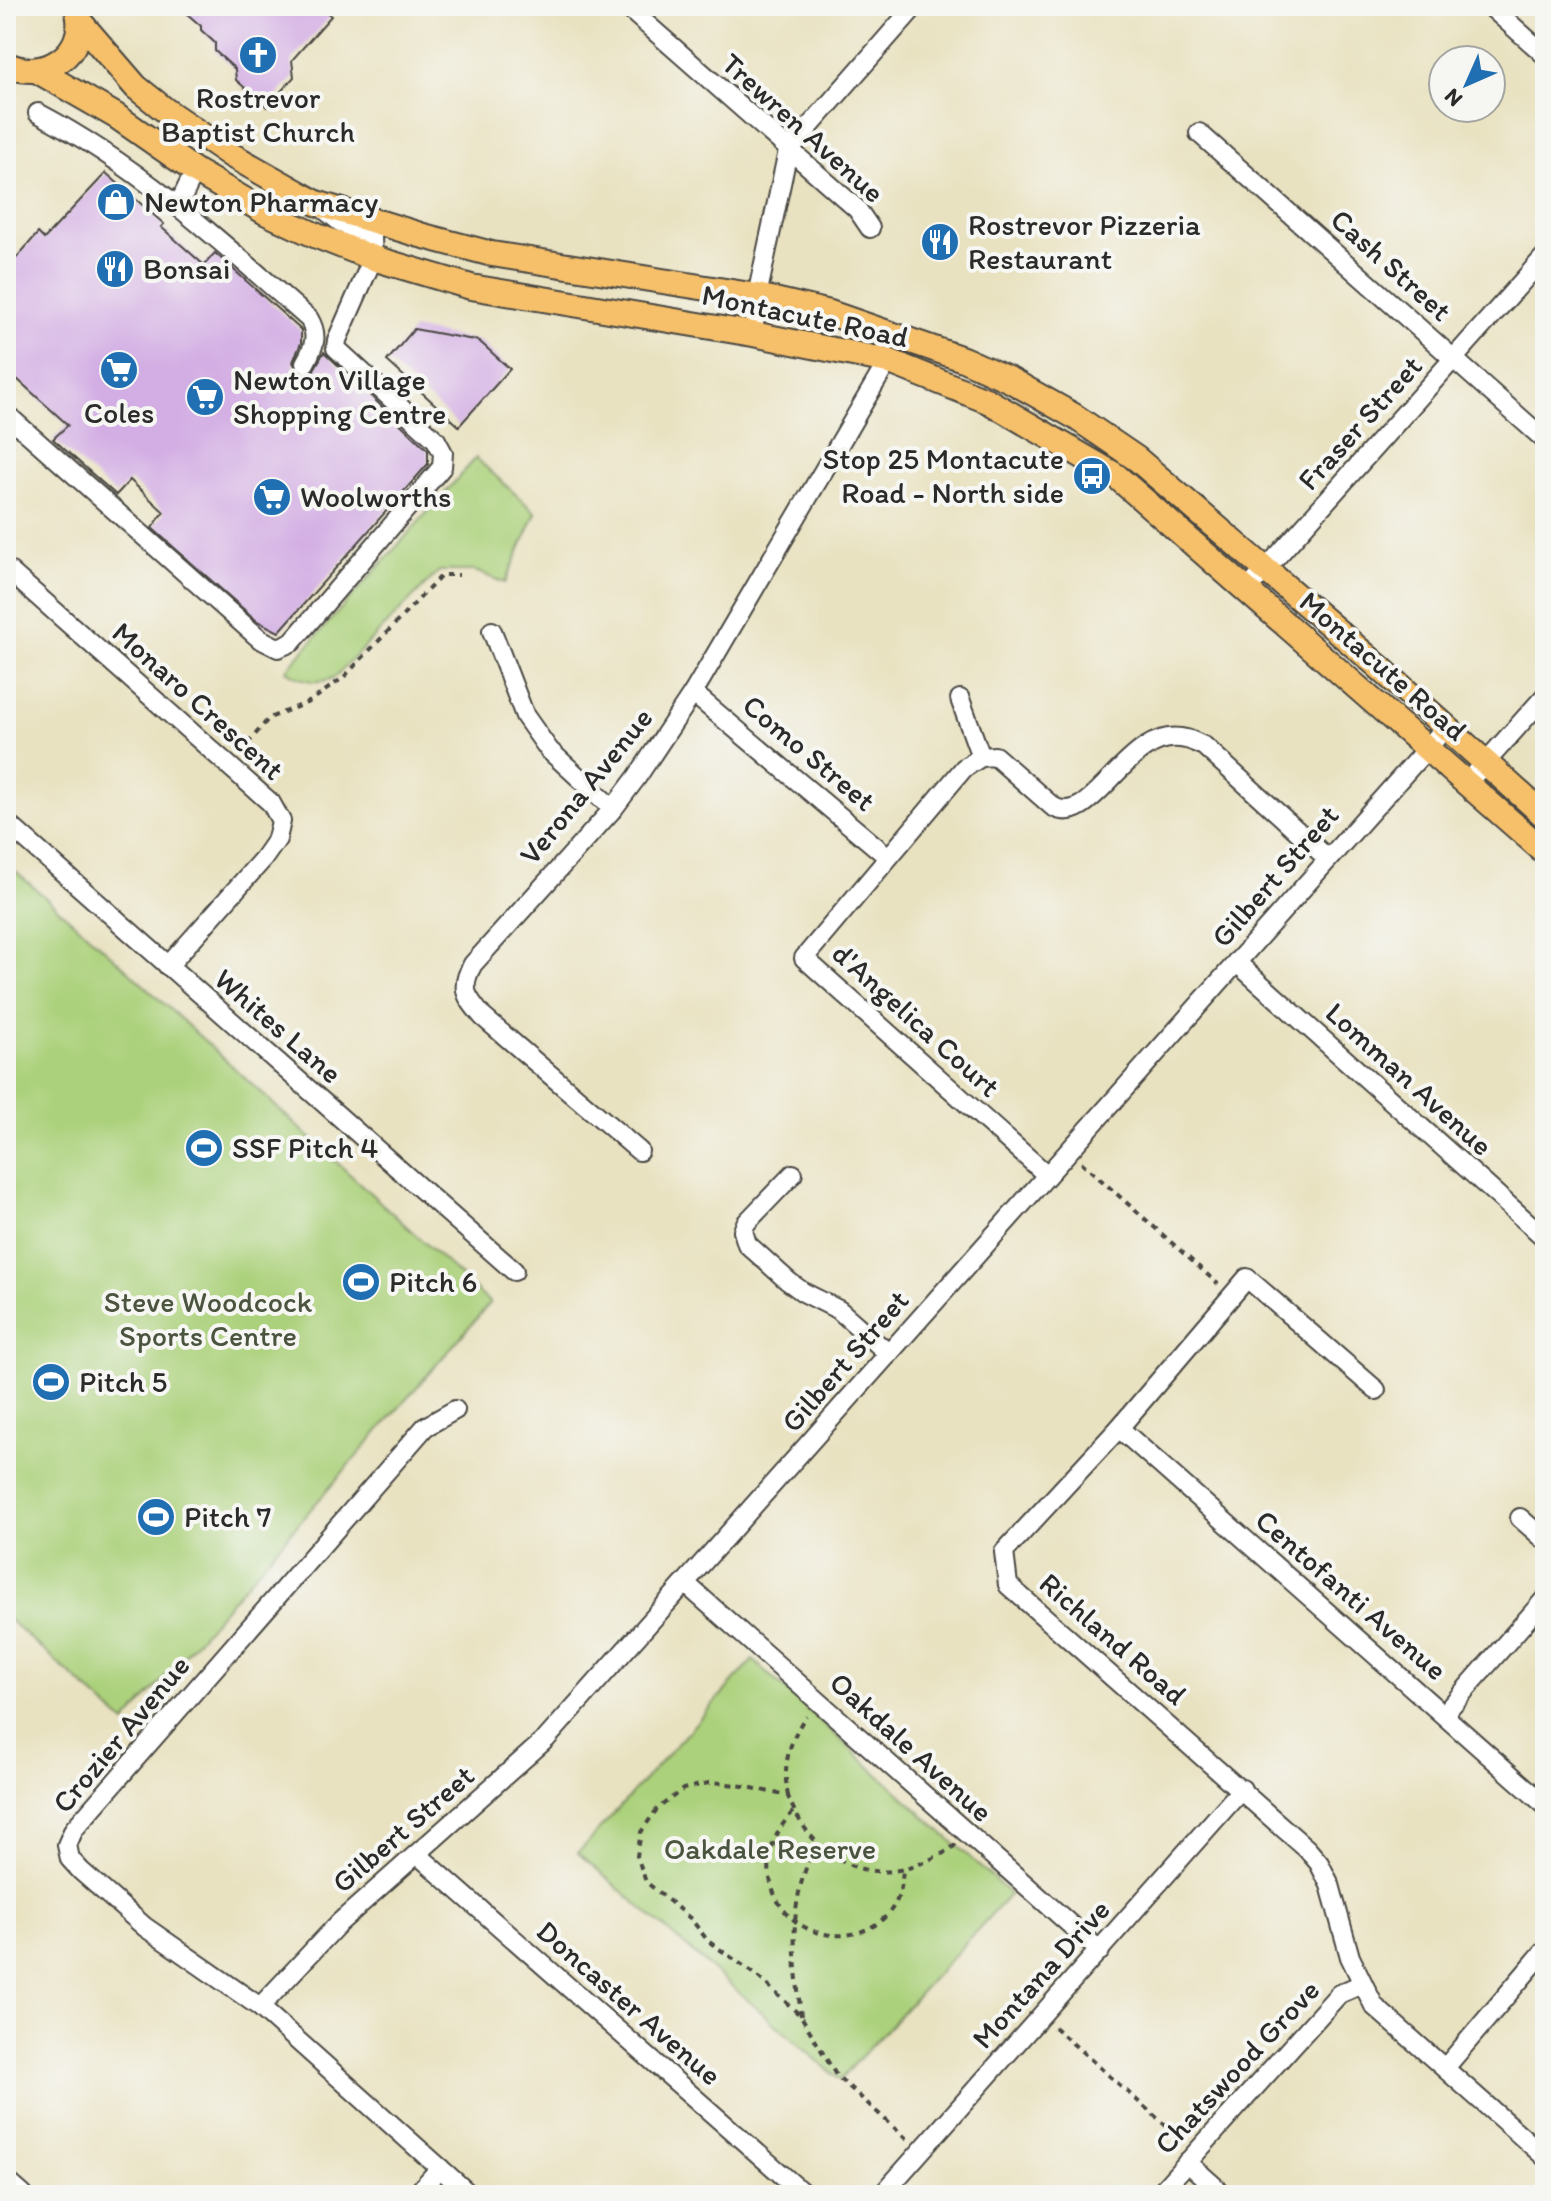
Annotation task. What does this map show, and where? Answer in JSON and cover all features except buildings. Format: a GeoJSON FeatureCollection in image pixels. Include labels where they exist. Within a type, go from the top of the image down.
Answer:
{"type":"FeatureCollection","features":[{"type":"Feature","properties":{"kind":"main road"},"geometry":{"type":"LineString","coordinates":[[19,71],[53,66],[65,57],[76,41],[80,12]]}},
{"type":"Feature","properties":{"kind":"main road","name":"Montacute Road"},"geometry":{"type":"LineString","coordinates":[[80,12],[136,87],[231,155],[316,203],[492,254],[757,296],[830,313],[963,359],[1010,380],[1074,416],[1137,459],[1545,816]]}},
{"type":"Feature","properties":{"kind":"main road","name":"Montacute Road"},"geometry":{"type":"LineString","coordinates":[[19,71],[116,116],[195,171],[265,212],[373,258],[471,287],[753,334],[888,361],[988,401],[1115,475],[1545,852]]}},
{"type":"Feature","properties":{"kind":"street","name":"Trewren Avenue"},"geometry":{"type":"LineString","coordinates":[[626,6],[857,209],[870,228]]}},
{"type":"Feature","properties":{"kind":"street"},"geometry":{"type":"LineString","coordinates":[[753,334],[757,296],[788,151],[915,6]]}},
{"type":"Feature","properties":{"kind":"street"},"geometry":{"type":"LineString","coordinates":[[1490,6],[1545,55]]}},
{"type":"Feature","properties":{"kind":"street"},"geometry":{"type":"LineString","coordinates":[[38,113],[85,138],[178,206],[309,319],[316,338],[305,363]]}},
{"type":"Feature","properties":{"kind":"street","name":"Cash Street"},"geometry":{"type":"LineString","coordinates":[[1199,133],[1545,440]]}},
{"type":"Feature","properties":{"kind":"street"},"geometry":{"type":"LineString","coordinates":[[178,206],[195,171]]}},
{"type":"Feature","properties":{"kind":"street"},"geometry":{"type":"LineString","coordinates":[[6,414],[260,639],[278,648],[292,642],[442,467],[443,453],[436,440],[336,348],[373,258],[372,238],[340,222],[316,203]]}},
{"type":"Feature","properties":{"kind":"street","name":"Fraser Street"},"geometry":{"type":"LineString","coordinates":[[1248,589],[1545,256]]}},
{"type":"Feature","properties":{"kind":"street","name":"Verona Avenue"},"geometry":{"type":"LineString","coordinates":[[639,1151],[483,1017],[465,991],[465,978],[473,964],[613,809],[637,777],[693,693],[888,361]]}},
{"type":"Feature","properties":{"kind":"street","name":"Monaro Crescent"},"geometry":{"type":"LineString","coordinates":[[6,568],[271,803],[281,821],[277,839],[263,859],[168,966]]}},
{"type":"Feature","properties":{"kind":"street"},"geometry":{"type":"LineString","coordinates":[[492,631],[525,716],[549,750],[613,809]]}},
{"type":"Feature","properties":{"kind":"street","name":"Como Street"},"geometry":{"type":"LineString","coordinates":[[693,693],[888,857]]}},
{"type":"Feature","properties":{"kind":"street"},"geometry":{"type":"LineString","coordinates":[[1467,783],[1545,696]]}},
{"type":"Feature","properties":{"kind":"street"},"geometry":{"type":"LineString","coordinates":[[960,699],[988,757],[1059,811],[1086,805],[1136,752],[1154,742],[1184,738],[1204,746],[1327,858]]}},
{"type":"Feature","properties":{"kind":"street","name":"Gilbert Street"},"geometry":{"type":"LineString","coordinates":[[260,2007],[339,1923],[546,1739],[1446,727]]}},
{"type":"Feature","properties":{"kind":"street","name":"d'Angelica Court"},"geometry":{"type":"LineString","coordinates":[[988,757],[964,768],[804,958],[1047,1175]]}},
{"type":"Feature","properties":{"kind":"street","name":"Whites Lane"},"geometry":{"type":"LineString","coordinates":[[6,822],[514,1271]]}},
{"type":"Feature","properties":{"kind":"street","name":"Lomman Avenue"},"geometry":{"type":"LineString","coordinates":[[1236,962],[1545,1238]]}},
{"type":"Feature","properties":{"kind":"street"},"geometry":{"type":"LineString","coordinates":[[793,1174],[746,1223],[743,1231],[747,1244],[803,1292],[839,1310],[889,1354]]}},
{"type":"Feature","properties":{"kind":"street"},"geometry":{"type":"LineString","coordinates":[[1231,1296],[1247,1278],[1376,1390]]}},
{"type":"Feature","properties":{"kind":"street","name":"Richland Road"},"geometry":{"type":"LineString","coordinates":[[1231,1296],[1119,1428],[1004,1552],[1008,1585],[1242,1789],[1319,1863],[1330,1885],[1350,1957],[1374,2006],[1545,2157]]}},
{"type":"Feature","properties":{"kind":"street","name":"Crozier Avenue"},"geometry":{"type":"LineString","coordinates":[[455,1410],[425,1427],[74,1829],[67,1845],[70,1859],[81,1871],[145,1927],[260,2007],[470,2195]]}},
{"type":"Feature","properties":{"kind":"street","name":"Centofanti Avenue"},"geometry":{"type":"LineString","coordinates":[[1119,1428],[1545,1805]]}},
{"type":"Feature","properties":{"kind":"street"},"geometry":{"type":"LineString","coordinates":[[1520,1518],[1545,1540]]}},
{"type":"Feature","properties":{"kind":"street","name":"Oakdale Avenue"},"geometry":{"type":"LineString","coordinates":[[686,1584],[1100,1951]]}},
{"type":"Feature","properties":{"kind":"street"},"geometry":{"type":"LineString","coordinates":[[1444,1714],[1545,1599]]}},
{"type":"Feature","properties":{"kind":"street","name":"Montana Drive"},"geometry":{"type":"LineString","coordinates":[[882,2195],[1242,1789]]}},
{"type":"Feature","properties":{"kind":"street","name":"Doncaster Avenue"},"geometry":{"type":"LineString","coordinates":[[417,1854],[805,2195]]}},
{"type":"Feature","properties":{"kind":"street"},"geometry":{"type":"LineString","coordinates":[[1445,2068],[1545,1950]]}},
{"type":"Feature","properties":{"kind":"street","name":"Chatswood Grove"},"geometry":{"type":"LineString","coordinates":[[1158,2195],[1339,1994],[1362,1984]]}},
{"type":"Feature","properties":{"kind":"street"},"geometry":{"type":"LineString","coordinates":[[1191,2157],[1224,2195]]}},
{"type":"Feature","properties":{"kind":"street"},"geometry":{"type":"LineString","coordinates":[[416,2195],[440,2168]]}},
{"type":"Feature","properties":{"kind":"street"},"geometry":{"type":"LineString","coordinates":[[6,2180],[23,2195]]}},
{"type":"Feature","properties":{"kind":"path"},"geometry":{"type":"LineString","coordinates":[[240,753],[269,718],[311,701],[344,677],[442,575],[459,575]]}},
{"type":"Feature","properties":{"kind":"path"},"geometry":{"type":"LineString","coordinates":[[1070,1169],[1079,1160],[1231,1296]]}},
{"type":"Feature","properties":{"kind":"path"},"geometry":{"type":"LineString","coordinates":[[818,1701],[794,1736],[786,1760],[788,1796],[793,1812],[817,1844],[843,1862],[867,1870],[887,1872],[914,1867],[952,1848]]}},
{"type":"Feature","properties":{"kind":"path"},"geometry":{"type":"LineString","coordinates":[[788,1796],[713,1782],[683,1789],[657,1809],[641,1832],[637,1856],[646,1882],[691,1919],[708,1941],[755,1974],[801,2016],[836,2075],[921,2151]]}},
{"type":"Feature","properties":{"kind":"path"},"geometry":{"type":"LineString","coordinates":[[793,1812],[773,1841],[769,1879],[777,1898],[795,1921],[811,1930],[841,1936],[870,1929],[881,1921],[899,1894],[903,1869]]}},
{"type":"Feature","properties":{"kind":"path"},"geometry":{"type":"LineString","coordinates":[[801,2016],[793,1944],[795,1921],[803,1869],[817,1844]]}},
{"type":"Feature","properties":{"kind":"path"},"geometry":{"type":"LineString","coordinates":[[1042,2016],[1191,2157]]}},
{"type":"Feature","properties":{"kind":"green space"},"geometry":{"type":"Polygon","coordinates":[[[476,458],[536,513],[505,583],[475,571],[439,571],[335,677],[310,681],[286,670],[476,458]]]}},
{"type":"Feature","properties":{"kind":"green space","name":"Steve Woodcock Sports Centre"},"geometry":{"type":"Polygon","coordinates":[[[6,863],[111,955],[490,1303],[125,1723],[6,1617],[6,863]]]}},
{"type":"Feature","properties":{"kind":"green space","name":"Oakdale Reserve"},"geometry":{"type":"Polygon","coordinates":[[[753,1660],[1010,1894],[840,2080],[578,1853],[753,1660]]]}},
{"type":"Feature","properties":{"kind":"place","name":"Rostrevor Baptist Church"},"geometry":{"type":"Point","coordinates":[258,55]}},
{"type":"Feature","properties":{"kind":"place","name":"Newton Pharmacy"},"geometry":{"type":"Point","coordinates":[116,202]}},
{"type":"Feature","properties":{"kind":"place","name":"Rostrevor Pizzeria Restaurant"},"geometry":{"type":"Point","coordinates":[940,242]}},
{"type":"Feature","properties":{"kind":"place","name":"Bonsai"},"geometry":{"type":"Point","coordinates":[115,269]}},
{"type":"Feature","properties":{"kind":"place","name":"Coles"},"geometry":{"type":"Point","coordinates":[119,370]}},
{"type":"Feature","properties":{"kind":"place","name":"Newton Village Shopping Centre"},"geometry":{"type":"Point","coordinates":[205,397]}},
{"type":"Feature","properties":{"kind":"place","name":"Stop 25 Montacute Road - North side"},"geometry":{"type":"Point","coordinates":[1092,476]}},
{"type":"Feature","properties":{"kind":"place","name":"Woolworths"},"geometry":{"type":"Point","coordinates":[272,497]}},
{"type":"Feature","properties":{"kind":"place","name":"SSF Pitch 4"},"geometry":{"type":"Point","coordinates":[204,1148]}},
{"type":"Feature","properties":{"kind":"place","name":"Pitch 6"},"geometry":{"type":"Point","coordinates":[361,1282]}},
{"type":"Feature","properties":{"kind":"place","name":"Pitch 5"},"geometry":{"type":"Point","coordinates":[51,1382]}},
{"type":"Feature","properties":{"kind":"place","name":"Pitch 7"},"geometry":{"type":"Point","coordinates":[156,1517]}}]}
